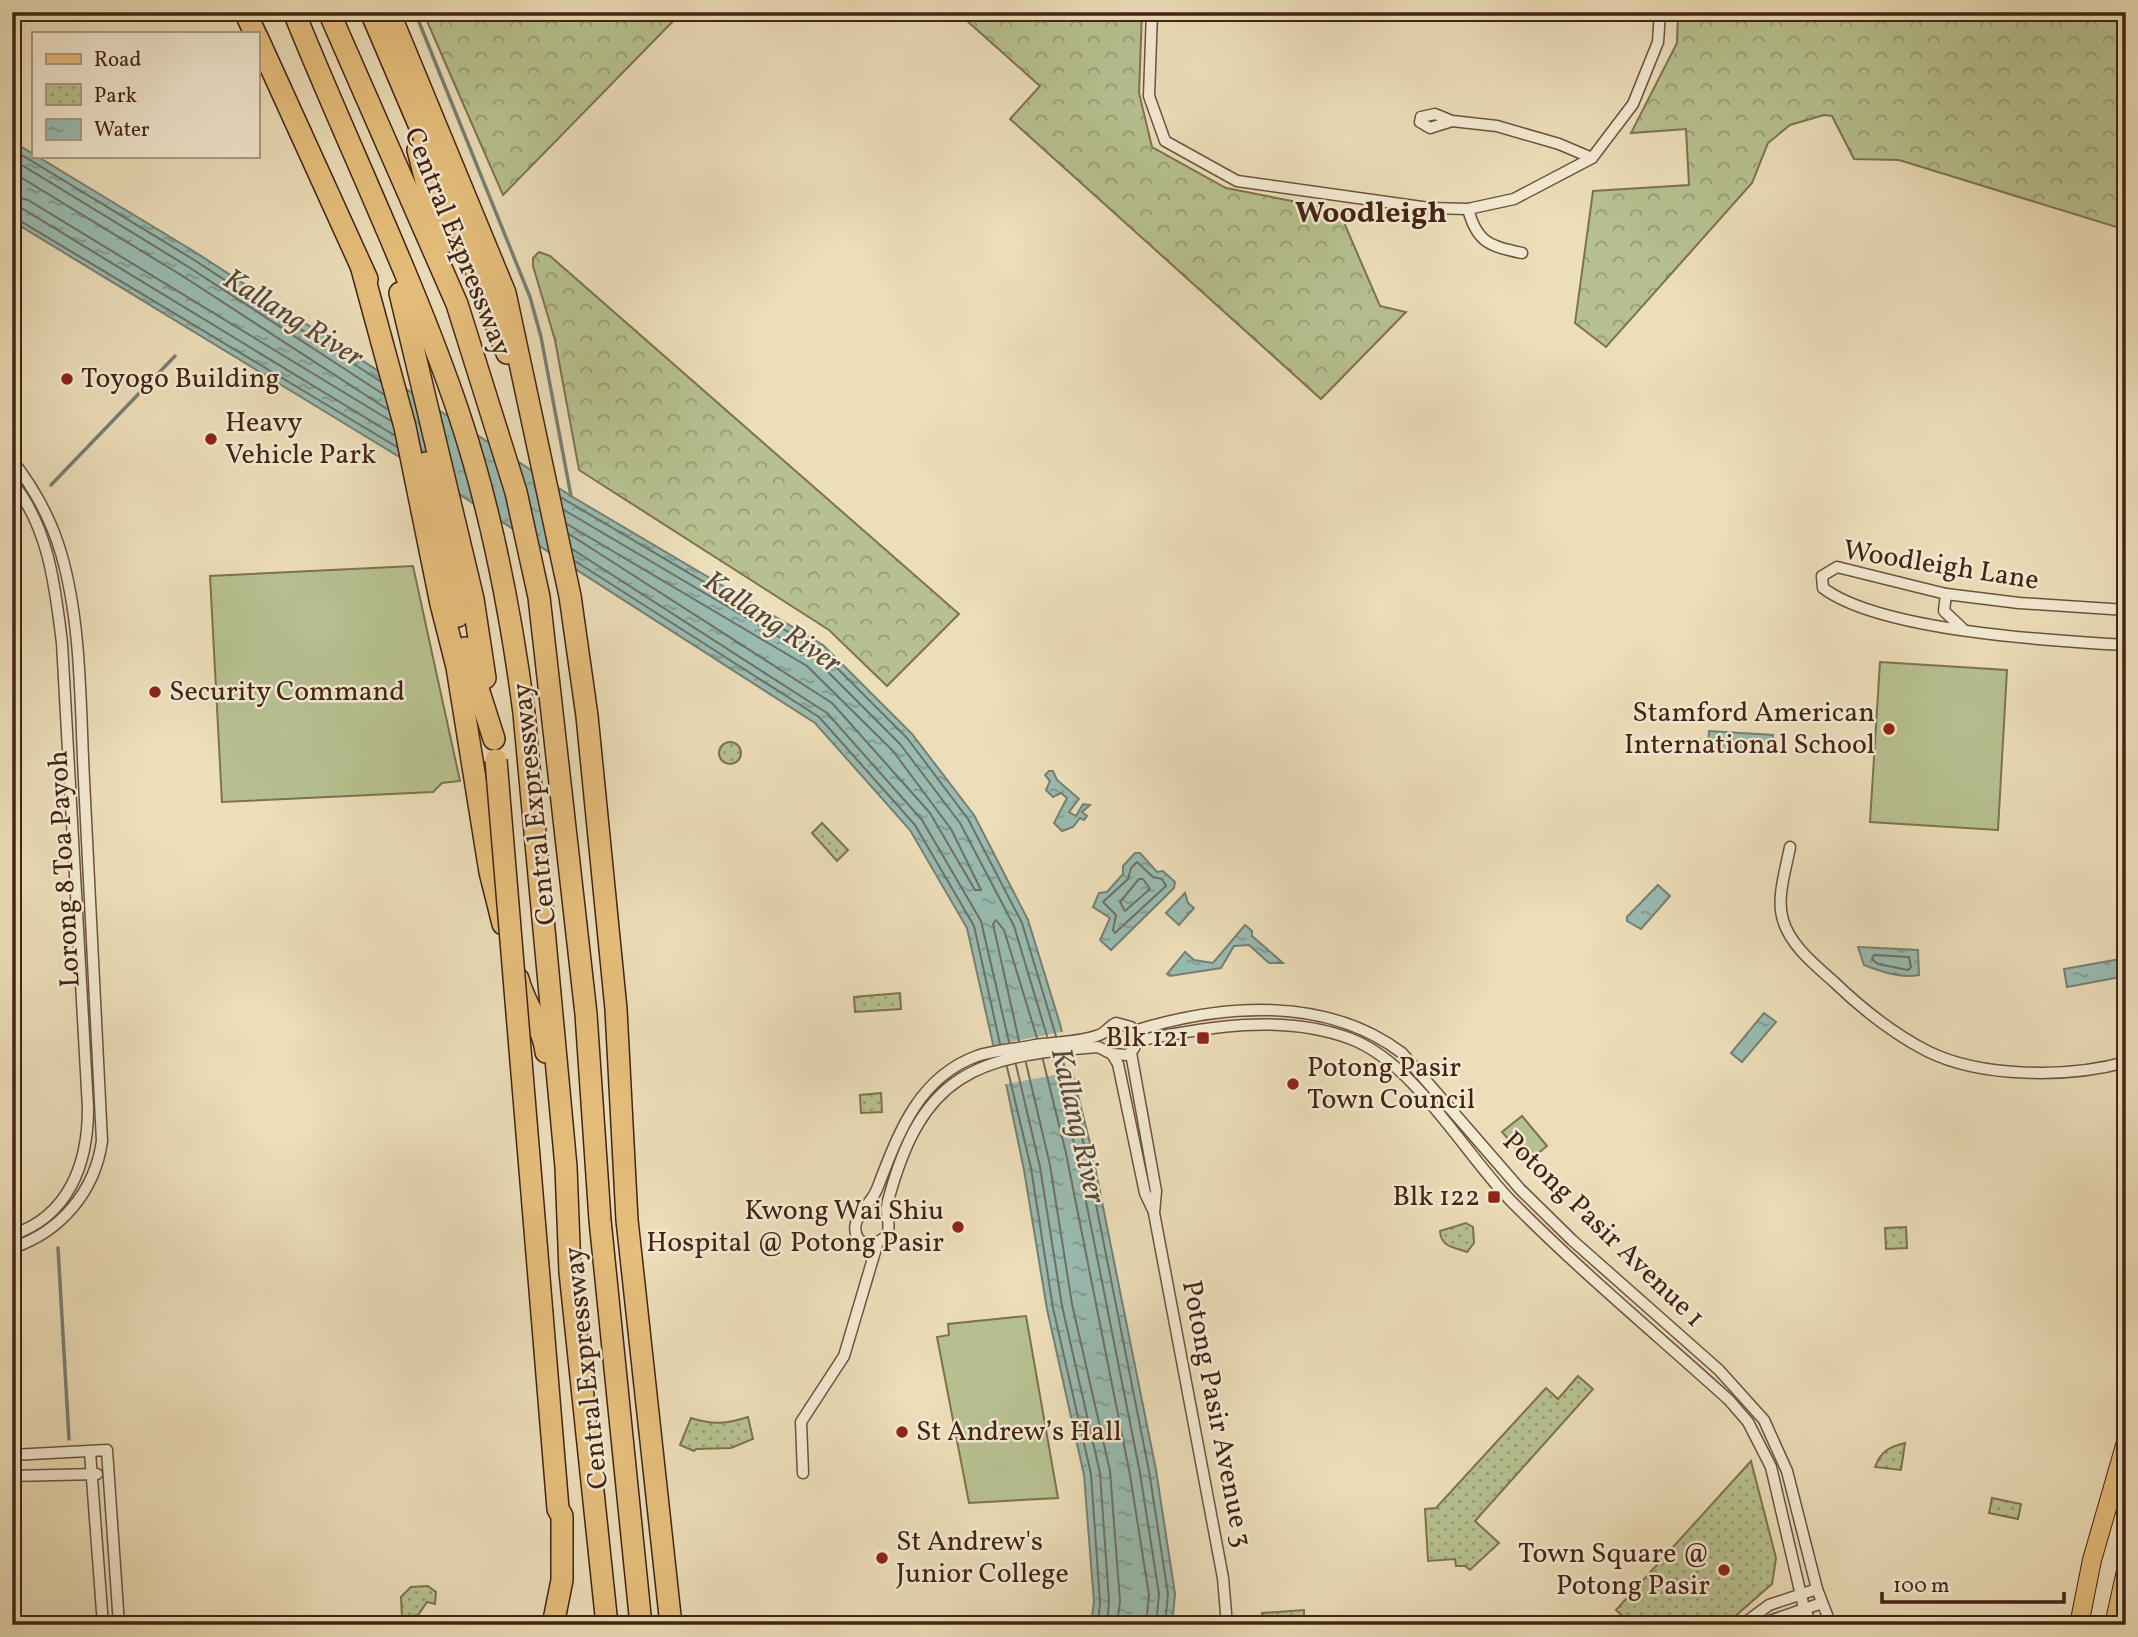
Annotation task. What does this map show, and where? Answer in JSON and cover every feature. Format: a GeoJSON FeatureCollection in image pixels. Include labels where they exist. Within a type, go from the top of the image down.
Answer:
{"type":"FeatureCollection","features":[{"type":"Feature","properties":{"kind":"highway"},"geometry":{"type":"LineString","coordinates":[[245,12],[255,32]]}},
{"type":"Feature","properties":{"kind":"highway","name":"Central Expressway"},"geometry":{"type":"LineString","coordinates":[[294,12],[437,352],[480,484],[503,588],[524,713],[566,1167],[570,1272],[607,1625]]}},
{"type":"Feature","properties":{"kind":"highway","name":"Central Expressway"},"geometry":{"type":"LineString","coordinates":[[330,12],[457,304],[516,492],[539,597],[586,1014],[600,1220],[641,1625]]}},
{"type":"Feature","properties":{"kind":"highway"},"geometry":{"type":"LineString","coordinates":[[371,12],[406,100],[443,181],[499,328],[531,424]]}},
{"type":"Feature","properties":{"kind":"highway"},"geometry":{"type":"LineString","coordinates":[[389,12],[505,293],[570,597],[587,716],[616,1009],[627,1220],[672,1624]]}},
{"type":"Feature","properties":{"kind":"highway"},"geometry":{"type":"LineString","coordinates":[[259,42],[362,269],[388,345],[405,427],[495,749],[558,1509],[562,1516],[562,1580],[553,1625]]}},
{"type":"Feature","properties":{"kind":"highway"},"geometry":{"type":"LineString","coordinates":[[406,100],[457,304]]}},
{"type":"Feature","properties":{"kind":"highway"},"geometry":{"type":"LineString","coordinates":[[379,217],[420,367],[456,602],[470,730],[490,872],[522,995],[545,1041],[556,1147],[566,1167]]}},
{"type":"Feature","properties":{"kind":"highway"},"geometry":{"type":"LineString","coordinates":[[542,1625],[552,1585],[555,1516],[558,1509]]}},
{"type":"Feature","properties":{"kind":"main road"},"geometry":{"type":"LineString","coordinates":[[2079,1625],[2092,1560],[2126,1442]]}},
{"type":"Feature","properties":{"kind":"main road"},"geometry":{"type":"LineString","coordinates":[[2114,1625],[2126,1571]]}},
{"type":"Feature","properties":{"kind":"street"},"geometry":{"type":"LineString","coordinates":[[1152,12],[1150,96],[1165,141],[1237,181],[1340,197],[1468,209],[1514,199],[1592,158],[1633,104],[1658,42],[1660,12]]}},
{"type":"Feature","properties":{"kind":"street"},"geometry":{"type":"LineString","coordinates":[[1452,121],[1497,126],[1559,144],[1592,158]]}},
{"type":"Feature","properties":{"kind":"street"},"geometry":{"type":"LineString","coordinates":[[1468,209],[1478,233],[1490,247],[1522,253]]}},
{"type":"Feature","properties":{"kind":"street","name":"Lorong 8 Toa Payoh"},"geometry":{"type":"LineString","coordinates":[[12,460],[39,500],[50,522],[61,552],[72,608],[102,1141],[99,1163],[81,1198],[60,1222],[12,1248]]}},
{"type":"Feature","properties":{"kind":"street","name":"Lorong 8 Toa Payoh"},"geometry":{"type":"LineString","coordinates":[[12,482],[42,535],[54,580],[62,643],[88,1139],[81,1167],[65,1198],[34,1225],[12,1235]]}},
{"type":"Feature","properties":{"kind":"street","name":"Woodleigh Lane"},"geometry":{"type":"LineString","coordinates":[[2126,610],[2020,603],[1946,594],[1838,567],[1822,576],[1823,588],[1836,598],[1906,619],[2035,640],[2126,645]]}},
{"type":"Feature","properties":{"kind":"street"},"geometry":{"type":"LineString","coordinates":[[1946,594],[1944,611],[1962,628]]}},
{"type":"Feature","properties":{"kind":"street"},"geometry":{"type":"LineString","coordinates":[[1790,847],[1780,907],[1783,921],[1796,945],[1867,1013],[1927,1051],[1961,1063],[2048,1073],[2105,1068],[2126,1062]]}},
{"type":"Feature","properties":{"kind":"street","name":"Potong Pasir Avenue 1"},"geometry":{"type":"LineString","coordinates":[[1136,1036],[1179,1017],[1224,1011],[1305,1013],[1353,1025],[1382,1038],[1402,1053],[1520,1189],[1572,1240],[1719,1370],[1764,1420],[1787,1471],[1817,1589],[1831,1625]]}},
{"type":"Feature","properties":{"kind":"street","name":"Potong Pasir Avenue 1"},"geometry":{"type":"LineString","coordinates":[[1103,1045],[1111,1025],[1121,1023],[1136,1036],[1236,1026],[1315,1028],[1352,1040],[1395,1066],[1509,1198],[1729,1400],[1748,1422],[1771,1467],[1804,1608],[1812,1625]]}},
{"type":"Feature","properties":{"kind":"street"},"geometry":{"type":"LineString","coordinates":[[1131,1053],[1136,1036]]}},
{"type":"Feature","properties":{"kind":"street","name":"Potong Pasir Avenue 1"},"geometry":{"type":"LineString","coordinates":[[979,1062],[929,1104],[903,1151],[885,1215],[889,1232],[885,1240],[877,1245],[863,1243],[854,1231],[856,1220],[875,1194],[908,1114],[924,1092],[979,1062],[1066,1039],[1103,1045],[1123,1056],[1131,1053]]}},
{"type":"Feature","properties":{"kind":"street","name":"Potong Pasir Avenue 3"},"geometry":{"type":"LineString","coordinates":[[1103,1045],[1118,1064],[1145,1193],[1154,1213],[1223,1578],[1227,1625]]}},
{"type":"Feature","properties":{"kind":"street","name":"Potong Pasir Avenue 3"},"geometry":{"type":"LineString","coordinates":[[1131,1053],[1156,1191],[1154,1213]]}},
{"type":"Feature","properties":{"kind":"street"},"geometry":{"type":"LineString","coordinates":[[864,1212],[877,1210],[885,1215]]}},
{"type":"Feature","properties":{"kind":"street"},"geometry":{"type":"LineString","coordinates":[[803,1473],[801,1422],[844,1356],[877,1245]]}},
{"type":"Feature","properties":{"kind":"street"},"geometry":{"type":"LineString","coordinates":[[12,1455],[107,1450],[119,1625]]}},
{"type":"Feature","properties":{"kind":"street"},"geometry":{"type":"LineString","coordinates":[[90,1452],[103,1625]]}},
{"type":"Feature","properties":{"kind":"street"},"geometry":{"type":"LineString","coordinates":[[12,1476],[110,1474]]}},
{"type":"Feature","properties":{"kind":"street"},"geometry":{"type":"LineString","coordinates":[[1742,1625],[1769,1605],[1817,1589]]}},
{"type":"Feature","properties":{"kind":"street"},"geometry":{"type":"LineString","coordinates":[[1758,1625],[1822,1603]]}},
{"type":"Feature","properties":{"kind":"green space"},"geometry":{"type":"Polygon","coordinates":[[[423,12],[682,12],[503,195],[423,12]]]}},
{"type":"Feature","properties":{"kind":"green space"},"geometry":{"type":"Polygon","coordinates":[[[957,12],[1142,12],[1139,93],[1152,147],[1226,188],[1353,213],[1345,225],[1380,306],[1406,312],[1321,399],[1010,119],[1040,86],[957,12]]]}},
{"type":"Feature","properties":{"kind":"green space"},"geometry":{"type":"Polygon","coordinates":[[[1678,12],[2126,12],[2126,230],[1899,160],[1854,159],[1832,116],[1824,115],[1790,125],[1768,143],[1752,183],[1606,347],[1575,323],[1593,191],[1689,185],[1686,129],[1631,133],[1677,43],[1678,12]]]}},
{"type":"Feature","properties":{"kind":"green space"},"geometry":{"type":"Polygon","coordinates":[[[539,252],[550,256],[959,614],[887,686],[829,630],[579,470],[555,340],[533,266],[533,258],[539,252]]]}},
{"type":"Feature","properties":{"kind":"green space"},"geometry":{"type":"Polygon","coordinates":[[[413,566],[460,781],[442,783],[433,792],[222,802],[210,576],[413,566]]]}},
{"type":"Feature","properties":{"kind":"green space"},"geometry":{"type":"Polygon","coordinates":[[[1880,662],[2007,670],[1998,830],[1870,822],[1880,662]]]}},
{"type":"Feature","properties":{"kind":"green space"},"geometry":{"type":"Polygon","coordinates":[[[730,742],[738,745],[741,753],[738,761],[730,764],[722,761],[719,753],[722,745],[730,742]]]}},
{"type":"Feature","properties":{"kind":"green space"},"geometry":{"type":"Polygon","coordinates":[[[822,823],[848,850],[837,861],[812,833],[822,823]]]}},
{"type":"Feature","properties":{"kind":"green space"},"geometry":{"type":"Polygon","coordinates":[[[900,993],[901,1009],[855,1012],[854,997],[900,993]]]}},
{"type":"Feature","properties":{"kind":"green space"},"geometry":{"type":"Polygon","coordinates":[[[881,1093],[882,1112],[861,1113],[860,1095],[881,1093]]]}},
{"type":"Feature","properties":{"kind":"green space"},"geometry":{"type":"Polygon","coordinates":[[[1522,1116],[1547,1146],[1528,1162],[1502,1132],[1522,1116]]]}},
{"type":"Feature","properties":{"kind":"green space"},"geometry":{"type":"Polygon","coordinates":[[[1466,1223],[1473,1227],[1474,1243],[1467,1252],[1443,1241],[1440,1231],[1466,1223]]]}},
{"type":"Feature","properties":{"kind":"green space"},"geometry":{"type":"Polygon","coordinates":[[[1906,1227],[1907,1248],[1886,1249],[1885,1228],[1906,1227]]]}},
{"type":"Feature","properties":{"kind":"green space"},"geometry":{"type":"Polygon","coordinates":[[[1026,1316],[1058,1498],[969,1503],[937,1337],[949,1335],[948,1324],[1026,1316]]]}},
{"type":"Feature","properties":{"kind":"green space"},"geometry":{"type":"Polygon","coordinates":[[[18,1370],[20,1422],[12,1422],[12,1371],[18,1370]]]}},
{"type":"Feature","properties":{"kind":"green space"},"geometry":{"type":"Polygon","coordinates":[[[1578,1376],[1593,1389],[1475,1521],[1499,1543],[1470,1570],[1465,1566],[1456,1566],[1455,1559],[1428,1561],[1425,1509],[1436,1508],[1546,1388],[1558,1399],[1578,1376]]]}},
{"type":"Feature","properties":{"kind":"green space"},"geometry":{"type":"Polygon","coordinates":[[[748,1417],[753,1439],[731,1448],[694,1451],[680,1445],[691,1418],[720,1423],[748,1417]]]}},
{"type":"Feature","properties":{"kind":"green space"},"geometry":{"type":"Polygon","coordinates":[[[1905,1443],[1901,1470],[1875,1467],[1886,1450],[1905,1443]]]}},
{"type":"Feature","properties":{"kind":"green space"},"geometry":{"type":"Polygon","coordinates":[[[1751,1461],[1776,1558],[1772,1584],[1725,1625],[1632,1625],[1616,1610],[1751,1461]]]}},
{"type":"Feature","properties":{"kind":"green space"},"geometry":{"type":"Polygon","coordinates":[[[1992,1498],[2021,1504],[2018,1519],[1989,1513],[1992,1498]]]}},
{"type":"Feature","properties":{"kind":"green space"},"geometry":{"type":"Polygon","coordinates":[[[428,1586],[436,1592],[435,1604],[427,1602],[418,1615],[402,1618],[401,1597],[411,1587],[428,1586]]]}},
{"type":"Feature","properties":{"kind":"green space"},"geometry":{"type":"Polygon","coordinates":[[[1304,1610],[1304,1625],[1263,1625],[1262,1613],[1304,1610]]]}},
{"type":"Feature","properties":{"kind":"water","name":"Kallang River"},"geometry":{"type":"Polygon","coordinates":[[[12,141],[32,153],[32,158],[40,158],[195,252],[571,496],[823,645],[912,734],[974,815],[1028,920],[1060,1024],[1091,1147],[1156,1470],[1175,1594],[1172,1625],[1091,1625],[1094,1602],[1084,1475],[1047,1309],[1024,1170],[1007,1088],[993,1044],[967,928],[910,830],[815,723],[429,475],[12,221],[12,141]]]}},
{"type":"Feature","properties":{"kind":"water"},"geometry":{"type":"Polygon","coordinates":[[[1709,731],[1773,735],[1771,753],[1708,750],[1709,731]]]}},
{"type":"Feature","properties":{"kind":"water"},"geometry":{"type":"Polygon","coordinates":[[[1053,771],[1057,780],[1079,799],[1069,812],[1076,816],[1083,804],[1090,805],[1082,812],[1087,816],[1084,820],[1080,818],[1073,827],[1062,831],[1054,823],[1067,798],[1061,793],[1053,797],[1046,790],[1050,781],[1045,775],[1053,771]]]}},
{"type":"Feature","properties":{"kind":"water"},"geometry":{"type":"Polygon","coordinates":[[[1135,853],[1140,853],[1157,872],[1163,871],[1175,882],[1174,888],[1111,950],[1100,940],[1110,918],[1093,907],[1099,893],[1107,892],[1123,874],[1123,866],[1135,853]]]}},
{"type":"Feature","properties":{"kind":"water"},"geometry":{"type":"Polygon","coordinates":[[[1658,885],[1670,896],[1641,929],[1627,921],[1627,917],[1658,885]]]}},
{"type":"Feature","properties":{"kind":"water"},"geometry":{"type":"Polygon","coordinates":[[[1185,893],[1188,903],[1194,908],[1179,925],[1166,913],[1185,893]]]}},
{"type":"Feature","properties":{"kind":"water"},"geometry":{"type":"Polygon","coordinates":[[[1245,925],[1252,931],[1252,936],[1283,963],[1269,963],[1249,945],[1234,946],[1221,968],[1170,976],[1167,974],[1185,952],[1194,960],[1213,963],[1245,925]]]}},
{"type":"Feature","properties":{"kind":"water"},"geometry":{"type":"Polygon","coordinates":[[[1858,947],[1918,950],[1919,975],[1898,975],[1864,965],[1858,947]]]}},
{"type":"Feature","properties":{"kind":"water"},"geometry":{"type":"Polygon","coordinates":[[[2126,958],[2126,976],[2067,987],[2064,969],[2126,958]]]}},
{"type":"Feature","properties":{"kind":"water"},"geometry":{"type":"Polygon","coordinates":[[[1764,1013],[1776,1022],[1742,1062],[1731,1053],[1764,1013]]]}},
{"type":"Feature","properties":{"kind":"pier"},"geometry":{"type":"Polygon","coordinates":[[[1066,1031],[1076,1071],[1002,1085],[990,1046],[1066,1031]]]}},
{"type":"Feature","properties":{"kind":"waterway"},"geometry":{"type":"LineString","coordinates":[[415,12],[530,297],[541,337],[571,496]]}},
{"type":"Feature","properties":{"kind":"waterway"},"geometry":{"type":"LineString","coordinates":[[51,485],[175,356]]}},
{"type":"Feature","properties":{"kind":"waterway"},"geometry":{"type":"LineString","coordinates":[[58,1248],[69,1439]]}},
{"type":"Feature","properties":{"kind":"place","name":"Toyogo Building"},"geometry":{"type":"Point","coordinates":[67,379]}},
{"type":"Feature","properties":{"kind":"place","name":"Heavy Vehicle Park"},"geometry":{"type":"Point","coordinates":[211,439]}},
{"type":"Feature","properties":{"kind":"place","name":"Security Command"},"geometry":{"type":"Point","coordinates":[155,692]}},
{"type":"Feature","properties":{"kind":"place","name":"Stamford American International School"},"geometry":{"type":"Point","coordinates":[1889,729]}},
{"type":"Feature","properties":{"kind":"place","name":"Blk 121"},"geometry":{"type":"Point","coordinates":[1203,1038]}},
{"type":"Feature","properties":{"kind":"place","name":"Potong Pasir Town Council"},"geometry":{"type":"Point","coordinates":[1293,1084]}},
{"type":"Feature","properties":{"kind":"place","name":"Blk 122"},"geometry":{"type":"Point","coordinates":[1494,1197]}},
{"type":"Feature","properties":{"kind":"place","name":"Kwong Wai Shiu Hospital @ Potong Pasir"},"geometry":{"type":"Point","coordinates":[958,1227]}},
{"type":"Feature","properties":{"kind":"place","name":"St Andrew’s Hall"},"geometry":{"type":"Point","coordinates":[902,1432]}},
{"type":"Feature","properties":{"kind":"place","name":"St Andrew's Junior College"},"geometry":{"type":"Point","coordinates":[882,1558]}},
{"type":"Feature","properties":{"kind":"place","name":"Town Square @ Potong Pasir"},"geometry":{"type":"Point","coordinates":[1724,1570]}},
{"type":"Feature","properties":{"kind":"district","name":"Woodleigh"},"geometry":{"type":"Point","coordinates":[1371,214]}}]}
